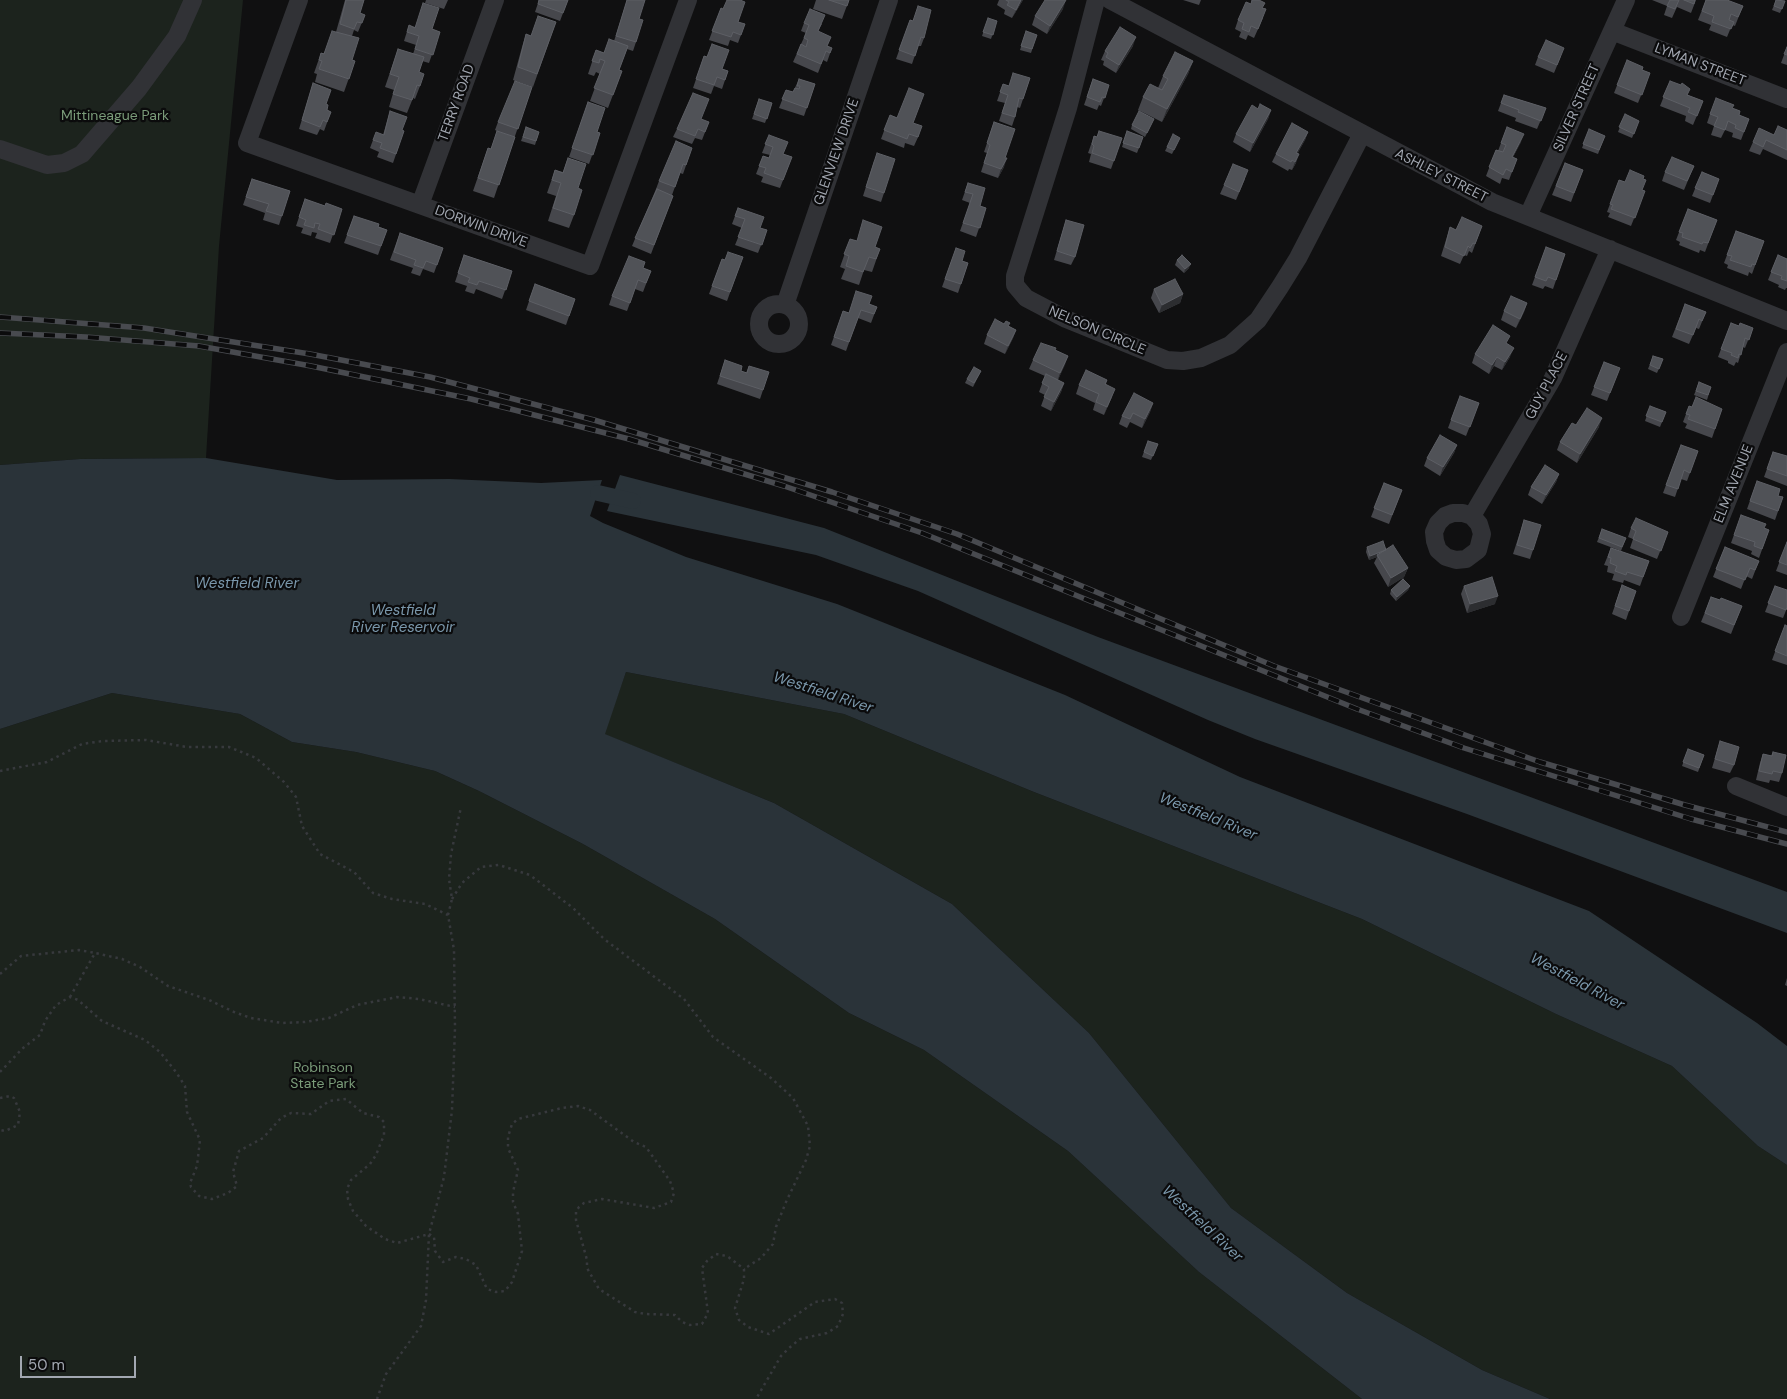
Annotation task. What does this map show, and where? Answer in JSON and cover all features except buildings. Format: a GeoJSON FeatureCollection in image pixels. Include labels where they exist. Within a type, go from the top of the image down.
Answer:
{"type":"FeatureCollection","features":[{"type":"Feature","properties":{"kind":"street"},"geometry":{"type":"LineString","coordinates":[[0,149],[47,165],[64,163],[82,154],[139,88],[171,44],[193,0]]}},
{"type":"Feature","properties":{"kind":"street","name":"DORWIN DRIVE"},"geometry":{"type":"LineString","coordinates":[[299,0],[247,143],[590,266],[688,0]]}},
{"type":"Feature","properties":{"kind":"street","name":"TERRY ROAD"},"geometry":{"type":"LineString","coordinates":[[420,205],[494,0]]}},
{"type":"Feature","properties":{"kind":"street","name":"GLENVIEW DRIVE"},"geometry":{"type":"LineString","coordinates":[[785,305],[889,0]]}},
{"type":"Feature","properties":{"kind":"street","name":"NELSON CIRCLE"},"geometry":{"type":"LineString","coordinates":[[1096,0],[1068,108],[1015,276],[1015,285],[1026,298],[1066,319],[1167,360],[1183,361],[1201,358],[1230,345],[1249,330],[1276,294],[1298,258],[1362,134]]}},
{"type":"Feature","properties":{"kind":"street","name":"ASHLEY STREET"},"geometry":{"type":"LineString","coordinates":[[1110,0],[1492,202],[1787,321]]}},
{"type":"Feature","properties":{"kind":"street","name":"SILVER STREET"},"geometry":{"type":"LineString","coordinates":[[1528,216],[1626,0]]}},
{"type":"Feature","properties":{"kind":"street","name":"LYMAN STREET"},"geometry":{"type":"LineString","coordinates":[[1612,31],[1787,100]]}},
{"type":"Feature","properties":{"kind":"street","name":"GUY PLACE"},"geometry":{"type":"LineString","coordinates":[[1472,516],[1553,378],[1610,249]]}},
{"type":"Feature","properties":{"kind":"street","name":"ELM AVENUE"},"geometry":{"type":"LineString","coordinates":[[1681,617],[1787,352]]}},
{"type":"Feature","properties":{"kind":"street"},"geometry":{"type":"LineString","coordinates":[[1736,786],[1787,807]]}},
{"type":"Feature","properties":{"kind":"path"},"geometry":{"type":"LineString","coordinates":[[0,772],[47,762],[82,744],[103,741],[146,740],[187,747],[230,747],[256,758],[284,782],[296,797],[302,826],[320,854],[354,872],[373,893],[392,899],[425,904],[448,915]]}},
{"type":"Feature","properties":{"kind":"path"},"geometry":{"type":"LineString","coordinates":[[452,899],[449,879],[451,854],[461,808]]}},
{"type":"Feature","properties":{"kind":"path"},"geometry":{"type":"LineString","coordinates":[[377,1399],[386,1374],[421,1326],[428,1280],[429,1234],[444,1177],[452,1110],[454,950],[448,915],[452,899],[462,883],[481,867],[499,865],[530,875],[573,908],[604,939],[684,999],[713,1037],[771,1078],[792,1098],[808,1126],[810,1146],[776,1226],[773,1244],[761,1258],[744,1269]]}},
{"type":"Feature","properties":{"kind":"path"},"geometry":{"type":"LineString","coordinates":[[0,974],[21,956],[78,950],[122,959],[140,967],[168,986],[209,1000],[251,1018],[282,1023],[329,1018],[357,1005],[397,996],[454,1007]]}},
{"type":"Feature","properties":{"kind":"path"},"geometry":{"type":"LineString","coordinates":[[0,1072],[23,1048],[40,1035],[45,1022],[56,1005],[70,997],[96,953]]}},
{"type":"Feature","properties":{"kind":"path"},"geometry":{"type":"LineString","coordinates":[[70,997],[78,1000],[102,1021],[145,1040],[160,1052],[181,1080],[184,1086],[187,1112],[200,1140],[197,1166],[190,1183],[195,1193],[199,1196],[212,1199],[233,1190],[237,1186],[233,1172],[238,1151],[263,1138],[281,1118],[291,1113],[314,1113],[329,1101],[346,1099],[363,1113],[379,1118],[384,1122],[384,1135],[376,1155],[370,1164],[351,1180],[347,1188],[348,1199],[353,1210],[366,1226],[397,1243],[429,1234],[434,1237],[436,1251],[443,1262],[456,1257],[466,1259],[476,1264],[487,1289],[496,1292],[504,1291],[512,1282],[522,1251],[518,1214],[513,1202],[513,1192],[518,1170],[508,1148],[508,1137],[512,1124],[518,1119],[578,1106],[601,1117],[634,1142],[646,1147],[670,1181],[674,1194],[671,1202],[654,1208],[602,1199],[584,1203],[579,1207],[576,1211],[576,1220],[587,1260],[587,1268],[598,1289],[635,1312],[675,1314],[682,1322],[690,1325],[702,1324],[708,1313],[702,1268],[706,1261],[716,1254],[728,1256],[744,1269]]}},
{"type":"Feature","properties":{"kind":"path"},"geometry":{"type":"LineString","coordinates":[[0,1098],[10,1096],[14,1098],[20,1112],[18,1125],[5,1131],[0,1130]]}},
{"type":"Feature","properties":{"kind":"path"},"geometry":{"type":"LineString","coordinates":[[744,1269],[744,1279],[735,1308],[739,1320],[759,1331],[769,1334],[815,1302],[835,1299],[842,1304],[843,1314],[838,1326],[827,1333],[800,1339],[789,1348],[781,1356],[756,1399]]}},
{"type":"Feature","properties":{"kind":"green space","name":"Mittineague Park"},"geometry":{"type":"Polygon","coordinates":[[[0,0],[243,0],[219,246],[206,458],[80,459],[0,465],[0,0]]]}},
{"type":"Feature","properties":{"kind":"green space"},"geometry":{"type":"Polygon","coordinates":[[[626,672],[844,714],[1034,792],[1362,919],[1556,1014],[1672,1066],[1758,1146],[1787,1165],[1787,1399],[1550,1399],[1482,1370],[1347,1293],[1231,1208],[1089,1033],[952,904],[774,803],[604,734],[626,672]]]}},
{"type":"Feature","properties":{"kind":"green space","name":"Robinson State Park"},"geometry":{"type":"Polygon","coordinates":[[[112,693],[240,714],[292,742],[356,752],[435,771],[479,791],[583,844],[715,919],[849,1013],[924,1050],[1068,1151],[1199,1272],[1362,1399],[0,1399],[0,729],[112,693]]]}},
{"type":"Feature","properties":{"kind":"water"},"geometry":{"type":"Polygon","coordinates":[[[206,458],[337,480],[449,479],[541,483],[602,480],[590,516],[603,523],[686,557],[837,604],[1065,695],[1240,777],[1589,911],[1757,1023],[1787,1046],[1787,1165],[1758,1146],[1672,1066],[1556,1014],[1362,919],[1034,792],[844,714],[626,672],[605,734],[774,803],[952,904],[1089,1033],[1231,1208],[1347,1293],[1482,1370],[1550,1399],[1362,1399],[1199,1272],[1068,1151],[924,1050],[849,1013],[715,919],[583,844],[479,791],[435,771],[356,752],[292,742],[240,714],[112,693],[0,729],[0,465],[80,459],[206,458]]]}},
{"type":"Feature","properties":{"kind":"water"},"geometry":{"type":"Polygon","coordinates":[[[620,475],[824,528],[1098,637],[1787,892],[1787,933],[1467,814],[1255,739],[1208,720],[918,591],[816,555],[607,511],[620,475]]]}},
{"type":"Feature","properties":{"kind":"waterway"},"geometry":{"type":"LineString","coordinates":[[598,493],[633,501]]}},
{"type":"Feature","properties":{"kind":"railway"},"geometry":{"type":"LineString","coordinates":[[0,317],[144,328],[310,354],[430,377],[594,420],[832,492],[957,534],[1274,666],[1540,762],[1685,805],[1787,832]]}},
{"type":"Feature","properties":{"kind":"railway"},"geometry":{"type":"LineString","coordinates":[[0,333],[86,337],[199,346],[311,366],[471,399],[629,439],[784,486],[922,533],[1357,709],[1464,748],[1691,819],[1787,844]]}},
{"type":"Feature","properties":{"kind":"water label","name":"Westfield River"},"geometry":{"type":"Point","coordinates":[247,584]}},
{"type":"Feature","properties":{"kind":"water label","name":"Westfield River Reservoir"},"geometry":{"type":"Point","coordinates":[403,620]}},
{"type":"Feature","properties":{"kind":"water label","name":"Westfield River"},"geometry":{"type":"Point","coordinates":[823,693]}},
{"type":"Feature","properties":{"kind":"water label","name":"Westfield River"},"geometry":{"type":"Point","coordinates":[1208,817]}},
{"type":"Feature","properties":{"kind":"water label","name":"Westfield River"},"geometry":{"type":"Point","coordinates":[1577,982]}},
{"type":"Feature","properties":{"kind":"water label","name":"Westfield River"},"geometry":{"type":"Point","coordinates":[1202,1224]}}]}
